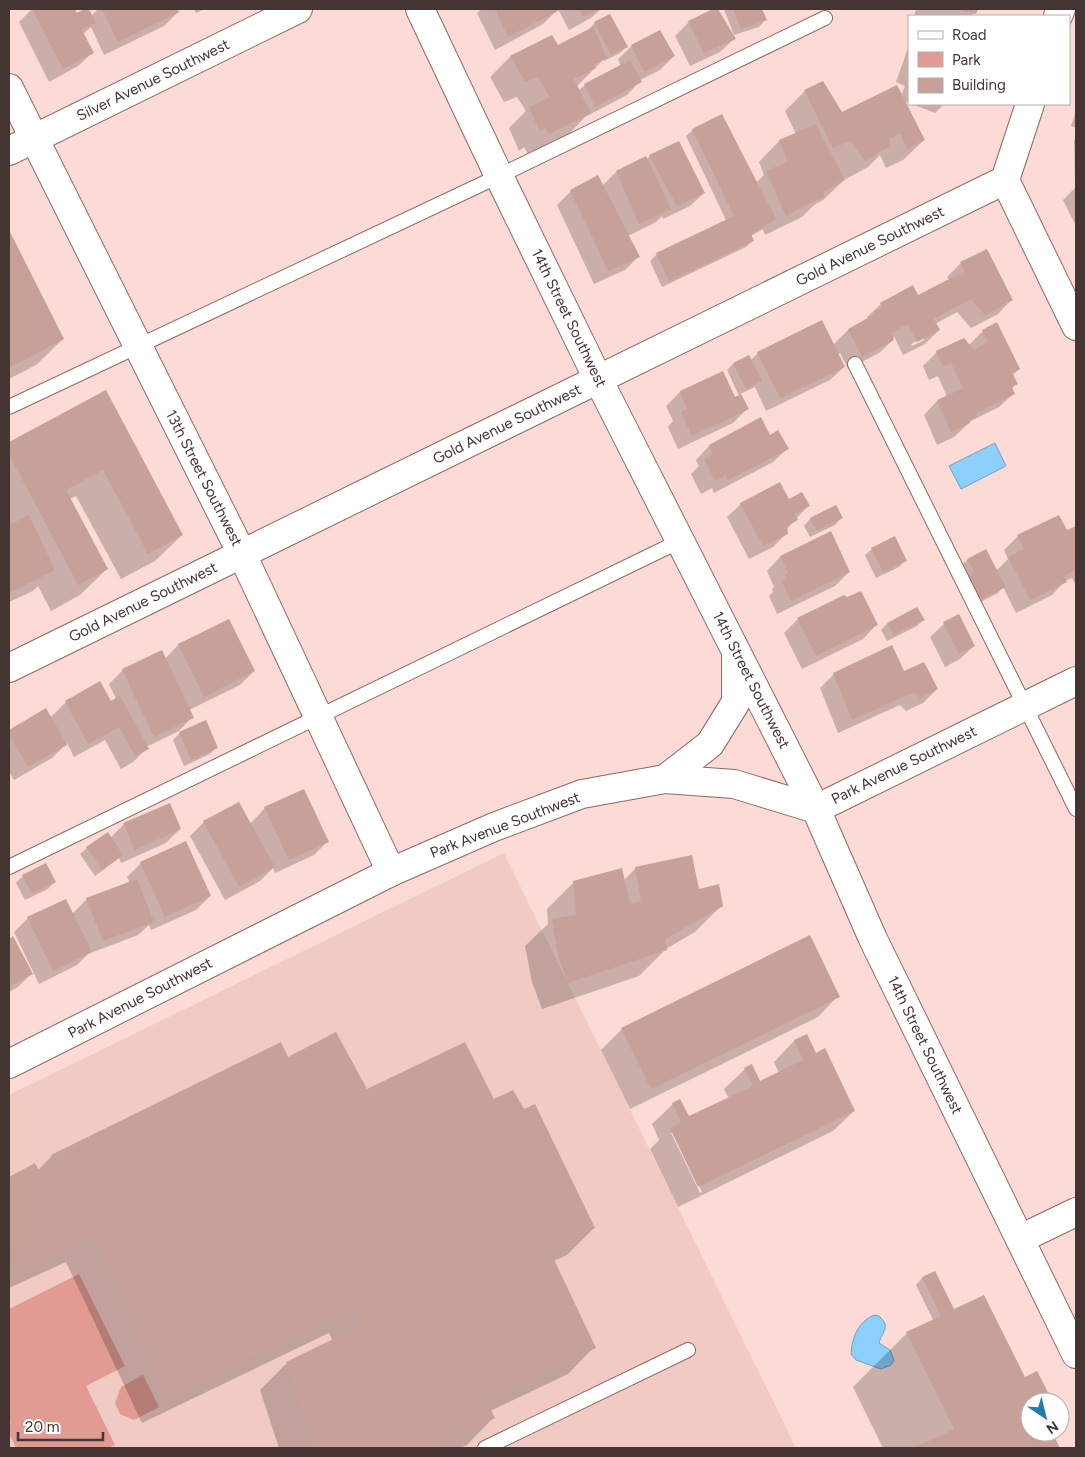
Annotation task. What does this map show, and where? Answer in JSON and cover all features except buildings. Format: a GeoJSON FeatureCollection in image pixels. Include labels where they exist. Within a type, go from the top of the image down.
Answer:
{"type":"FeatureCollection","features":[{"type":"Feature","properties":{"kind":"street","name":"Silver Avenue Southwest"},"geometry":{"type":"LineString","coordinates":[[9,151],[298,9]]}},
{"type":"Feature","properties":{"kind":"street","name":"14th Street Southwest"},"geometry":{"type":"LineString","coordinates":[[420,9],[598,379],[816,808],[873,940],[1076,1354]]}},
{"type":"Feature","properties":{"kind":"street","name":"13th Street Southwest"},"geometry":{"type":"LineString","coordinates":[[9,88],[242,554],[391,872]]}},
{"type":"Feature","properties":{"kind":"street"},"geometry":{"type":"LineString","coordinates":[[1030,105],[1004,180],[1076,326]]}},
{"type":"Feature","properties":{"kind":"street","name":"Gold Avenue Southwest"},"geometry":{"type":"LineString","coordinates":[[9,668],[1004,180]]}},
{"type":"Feature","properties":{"kind":"street"},"geometry":{"type":"LineString","coordinates":[[665,779],[710,744],[736,702],[736,651]]}},
{"type":"Feature","properties":{"kind":"street","name":"Park Avenue Southwest"},"geometry":{"type":"LineString","coordinates":[[9,1064],[391,872],[494,827],[582,794],[665,779],[734,784],[816,808],[1076,681]]}},
{"type":"Feature","properties":{"kind":"street"},"geometry":{"type":"LineString","coordinates":[[1020,1239],[1076,1212]]}},
{"type":"Feature","properties":{"kind":"lane"},"geometry":{"type":"LineString","coordinates":[[9,407],[499,176],[825,18]]}},
{"type":"Feature","properties":{"kind":"lane"},"geometry":{"type":"LineString","coordinates":[[854,364],[1076,809]]}},
{"type":"Feature","properties":{"kind":"lane"},"geometry":{"type":"LineString","coordinates":[[9,867],[680,541]]}},
{"type":"Feature","properties":{"kind":"lane"},"geometry":{"type":"LineString","coordinates":[[485,1448],[688,1350]]}},
{"type":"Feature","properties":{"kind":"shaded area"},"geometry":{"type":"Polygon","coordinates":[[[504,853],[796,1448],[9,1448],[9,1095],[504,853]]]}},
{"type":"Feature","properties":{"kind":"green space"},"geometry":{"type":"Polygon","coordinates":[[[79,1274],[125,1366],[86,1386],[115,1445],[108,1448],[16,1448],[9,1433],[9,1424],[11,1423],[9,1418],[9,1309],[79,1274]]]}},
{"type":"Feature","properties":{"kind":"green space"},"geometry":{"type":"Polygon","coordinates":[[[143,1375],[159,1407],[134,1420],[120,1414],[115,1403],[121,1387],[143,1375]]]}},
{"type":"Feature","properties":{"kind":"water"},"geometry":{"type":"Polygon","coordinates":[[[995,443],[1006,466],[961,489],[949,466],[995,443]]]}},
{"type":"Feature","properties":{"kind":"water"},"geometry":{"type":"Polygon","coordinates":[[[874,1315],[879,1316],[885,1323],[885,1329],[879,1343],[890,1350],[894,1360],[891,1365],[881,1369],[856,1360],[851,1354],[857,1331],[868,1318],[874,1315]]]}}]}
